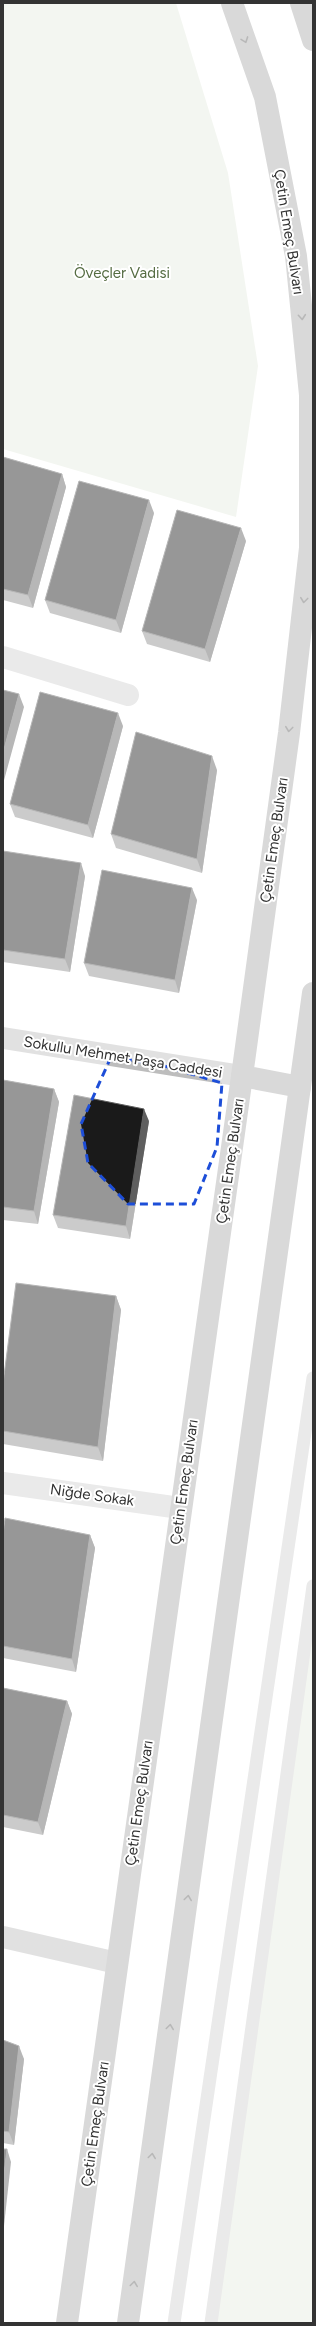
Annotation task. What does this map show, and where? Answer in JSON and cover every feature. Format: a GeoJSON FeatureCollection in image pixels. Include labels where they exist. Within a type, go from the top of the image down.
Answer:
{"type":"FeatureCollection","features":[{"type":"Feature","properties":{"kind":"main road","name":"Çetin Emeç Bulvarı"},"geometry":{"type":"LineString","coordinates":[[67,2323],[289,733],[310,548],[310,396],[296,256],[265,97],[232,3]]}},
{"type":"Feature","properties":{"kind":"main road"},"geometry":{"type":"LineString","coordinates":[[302,3],[313,40]]}},
{"type":"Feature","properties":{"kind":"main road"},"geometry":{"type":"LineString","coordinates":[[128,2323],[313,993]]}},
{"type":"Feature","properties":{"kind":"main road","name":"Sokullu Mehmet Paşa Caddesi"},"geometry":{"type":"LineString","coordinates":[[3,1038],[242,1076]]}},
{"type":"Feature","properties":{"kind":"main road"},"geometry":{"type":"LineString","coordinates":[[242,1076],[300,1087]]}},
{"type":"Feature","properties":{"kind":"main road"},"geometry":{"type":"LineString","coordinates":[[3,1937],[117,1963]]}},
{"type":"Feature","properties":{"kind":"street"},"geometry":{"type":"LineString","coordinates":[[3,657],[128,695]]}},
{"type":"Feature","properties":{"kind":"street","name":"Niğde Sokak"},"geometry":{"type":"LineString","coordinates":[[3,1483],[180,1508]]}},
{"type":"Feature","properties":{"kind":"lane"},"geometry":{"type":"LineString","coordinates":[[174,2323],[313,1378]]}},
{"type":"Feature","properties":{"kind":"lane"},"geometry":{"type":"LineString","coordinates":[[211,2323],[313,1586]]}},
{"type":"Feature","properties":{"kind":"highlighted area"},"geometry":{"type":"Polygon","coordinates":[[[111,1057],[161,1065],[222,1083],[217,1147],[194,1204],[128,1204],[88,1163],[81,1124],[111,1057]]]}},
{"type":"Feature","properties":{"kind":"green space","name":"Öveçler Vadisi"},"geometry":{"type":"Polygon","coordinates":[[[3,3],[176,3],[228,173],[258,366],[236,517],[3,449],[3,3]]]}},
{"type":"Feature","properties":{"kind":"green space"},"geometry":{"type":"Polygon","coordinates":[[[313,1587],[313,2323],[211,2323],[313,1587]]]}},
{"type":"Feature","properties":{"kind":"building"},"geometry":{"type":"Polygon","coordinates":[[[3,457],[62,474],[28,595],[3,589],[3,457]]]}},
{"type":"Feature","properties":{"kind":"building"},"geometry":{"type":"Polygon","coordinates":[[[79,481],[149,500],[116,620],[45,600],[79,481]]]}},
{"type":"Feature","properties":{"kind":"building"},"geometry":{"type":"Polygon","coordinates":[[[177,510],[241,528],[205,649],[142,631],[177,510]]]}},
{"type":"Feature","properties":{"kind":"building"},"geometry":{"type":"Polygon","coordinates":[[[3,690],[19,694],[3,753],[3,690]]]}},
{"type":"Feature","properties":{"kind":"building"},"geometry":{"type":"Polygon","coordinates":[[[40,692],[118,713],[88,825],[10,804],[40,692]]]}},
{"type":"Feature","properties":{"kind":"building"},"geometry":{"type":"Polygon","coordinates":[[[136,732],[212,756],[197,859],[111,834],[136,732]]]}},
{"type":"Feature","properties":{"kind":"building"},"geometry":{"type":"Polygon","coordinates":[[[3,851],[81,863],[65,959],[3,950],[3,851]]]}},
{"type":"Feature","properties":{"kind":"building"},"geometry":{"type":"Polygon","coordinates":[[[102,870],[192,888],[175,980],[84,963],[102,870]]]}},
{"type":"Feature","properties":{"kind":"building"},"geometry":{"type":"Polygon","coordinates":[[[3,1080],[54,1089],[34,1211],[3,1207],[3,1080]]]}},
{"type":"Feature","properties":{"kind":"building"},"geometry":{"type":"Polygon","coordinates":[[[74,1095],[144,1109],[126,1226],[53,1215],[74,1095]]]}},
{"type":"Feature","properties":{"kind":"building"},"geometry":{"type":"Polygon","coordinates":[[[16,1283],[116,1296],[98,1447],[3,1431],[3,1383],[16,1283]]]}},
{"type":"Feature","properties":{"kind":"building"},"geometry":{"type":"Polygon","coordinates":[[[5,1518],[90,1535],[72,1659],[3,1646],[3,1534],[5,1518]]]}},
{"type":"Feature","properties":{"kind":"building"},"geometry":{"type":"Polygon","coordinates":[[[3,1688],[67,1701],[38,1822],[3,1815],[3,1688]]]}},
{"type":"Feature","properties":{"kind":"building"},"geometry":{"type":"Polygon","coordinates":[[[3,2040],[19,2046],[9,2132],[3,2131],[3,2040]]]}},
{"type":"Feature","properties":{"kind":"building"},"geometry":{"type":"Polygon","coordinates":[[[3,2149],[7,2149],[3,2183],[3,2149]]]}}]}
